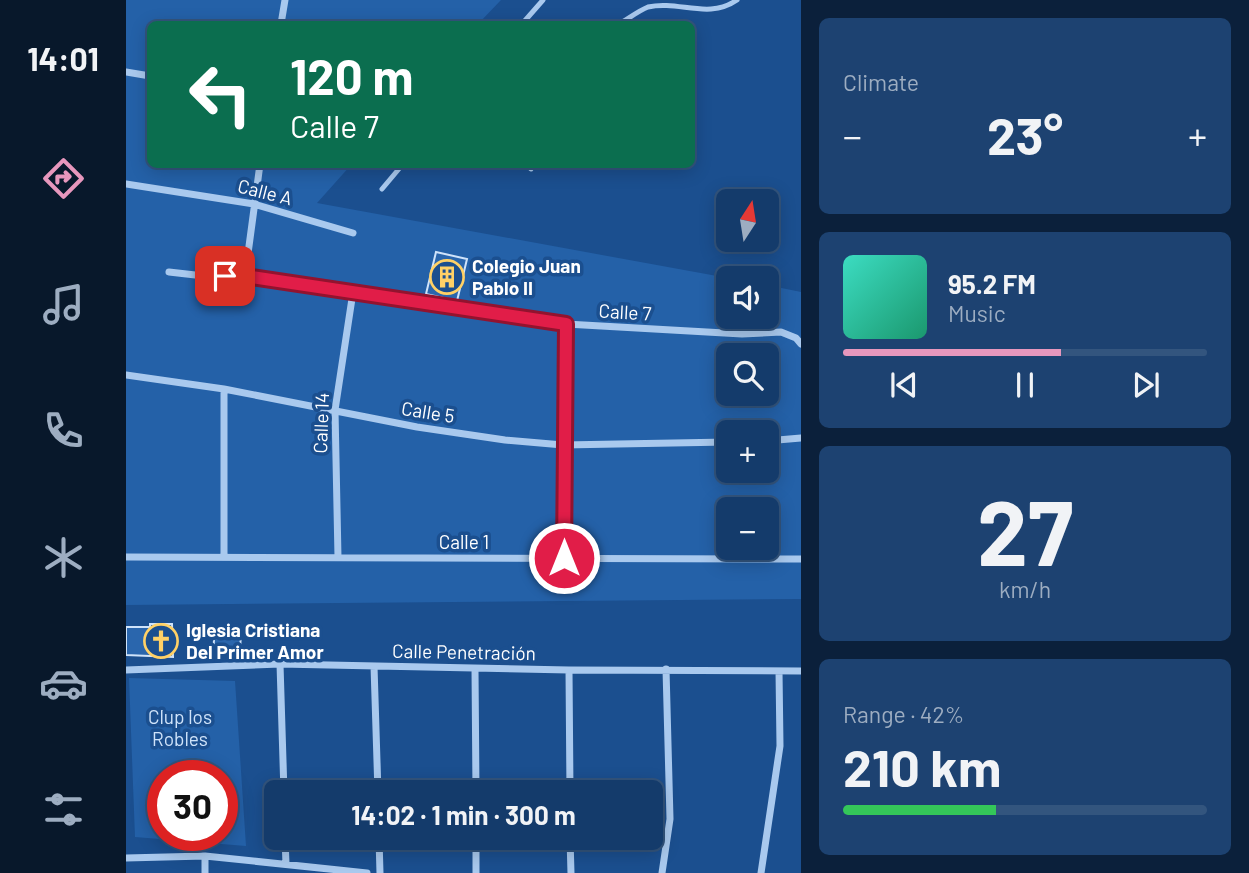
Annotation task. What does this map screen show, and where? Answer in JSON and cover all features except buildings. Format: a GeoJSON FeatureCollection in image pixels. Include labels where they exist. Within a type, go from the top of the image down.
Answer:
{"type":"FeatureCollection","features":[{"type":"Feature","properties":{"kind":"street"},"geometry":{"type":"LineString","coordinates":[[282,21],[285,0]]}},
{"type":"Feature","properties":{"kind":"street"},"geometry":{"type":"LineString","coordinates":[[126,72],[147,76]]}},
{"type":"Feature","properties":{"kind":"street"},"geometry":{"type":"LineString","coordinates":[[245,276],[259,168]]}},
{"type":"Feature","properties":{"kind":"street","name":"Calle A"},"geometry":{"type":"LineString","coordinates":[[126,184],[254,204],[353,233]]}},
{"type":"Feature","properties":{"kind":"street","name":"Calle 7"},"geometry":{"type":"LineString","coordinates":[[169,272],[204,276],[245,276],[566,324],[742,334],[774,332],[789,334],[801,344]]}},
{"type":"Feature","properties":{"kind":"street","name":"Calle 14"},"geometry":{"type":"LineString","coordinates":[[338,557],[335,410],[353,292]]}},
{"type":"Feature","properties":{"kind":"street"},"geometry":{"type":"LineString","coordinates":[[564,558],[566,324]]}},
{"type":"Feature","properties":{"kind":"street","name":"Calle 5"},"geometry":{"type":"LineString","coordinates":[[126,375],[224,389],[430,429],[505,440],[564,444],[716,442]]}},
{"type":"Feature","properties":{"kind":"street"},"geometry":{"type":"LineString","coordinates":[[224,389],[224,556]]}},
{"type":"Feature","properties":{"kind":"street"},"geometry":{"type":"LineString","coordinates":[[779,440],[801,438]]}},
{"type":"Feature","properties":{"kind":"street","name":"Calle 1"},"geometry":{"type":"LineString","coordinates":[[126,557],[801,559]]}},
{"type":"Feature","properties":{"kind":"street"},"geometry":{"type":"LineString","coordinates":[[280,664],[284,780]]}},
{"type":"Feature","properties":{"kind":"street","name":"Calle Penetración"},"geometry":{"type":"LineString","coordinates":[[126,670],[280,664],[475,669],[801,671]]}},
{"type":"Feature","properties":{"kind":"street"},"geometry":{"type":"LineString","coordinates":[[374,666],[378,780]]}},
{"type":"Feature","properties":{"kind":"street"},"geometry":{"type":"LineString","coordinates":[[475,669],[476,780]]}},
{"type":"Feature","properties":{"kind":"street"},"geometry":{"type":"LineString","coordinates":[[663,873],[670,819],[666,669]]}},
{"type":"Feature","properties":{"kind":"street"},"geometry":{"type":"LineString","coordinates":[[569,670],[570,780]]}},
{"type":"Feature","properties":{"kind":"street"},"geometry":{"type":"LineString","coordinates":[[761,873],[780,746],[779,671]]}},
{"type":"Feature","properties":{"kind":"street"},"geometry":{"type":"LineString","coordinates":[[285,850],[285,864]]}},
{"type":"Feature","properties":{"kind":"street"},"geometry":{"type":"LineString","coordinates":[[379,850],[380,873]]}},
{"type":"Feature","properties":{"kind":"street"},"geometry":{"type":"LineString","coordinates":[[476,850],[476,873]]}},
{"type":"Feature","properties":{"kind":"street"},"geometry":{"type":"LineString","coordinates":[[570,850],[570,873]]}},
{"type":"Feature","properties":{"kind":"street"},"geometry":{"type":"LineString","coordinates":[[205,856],[205,873]]}},
{"type":"Feature","properties":{"kind":"street"},"geometry":{"type":"LineString","coordinates":[[126,858],[205,856],[367,873]]}},
{"type":"Feature","properties":{"kind":"lane"},"geometry":{"type":"LineString","coordinates":[[525,21],[543,0]]}},
{"type":"Feature","properties":{"kind":"lane"},"geometry":{"type":"LineString","coordinates":[[624,21],[649,7],[720,9],[737,0]]}},
{"type":"Feature","properties":{"kind":"lane"},"geometry":{"type":"LineString","coordinates":[[382,189],[400,168]]}},
{"type":"Feature","properties":{"kind":"green space"},"geometry":{"type":"Polygon","coordinates":[[[126,0],[501,0],[481,21],[147,21],[147,168],[348,168],[317,203],[716,276],[716,329],[779,329],[779,287],[801,292],[801,599],[126,605],[126,0]]]}},
{"type":"Feature","properties":{"kind":"green space","name":"Clup los Robles"},"geometry":{"type":"Polygon","coordinates":[[[129,678],[235,681],[246,846],[238,845],[238,760],[147,760],[147,838],[135,837],[129,678]]]}},
{"type":"Feature","properties":{"kind":"place","name":"Colegio Juan Pablo II"},"geometry":{"type":"Point","coordinates":[447,277]}},
{"type":"Feature","properties":{"kind":"place","name":"Iglesia Cristiana Del Primer Amor"},"geometry":{"type":"Point","coordinates":[161,641]}},
{"type":"Feature","properties":{"kind":"route"},"geometry":{"type":"LineString","coordinates":[[225,276],[245,276],[566,324],[564,558]]}}]}
